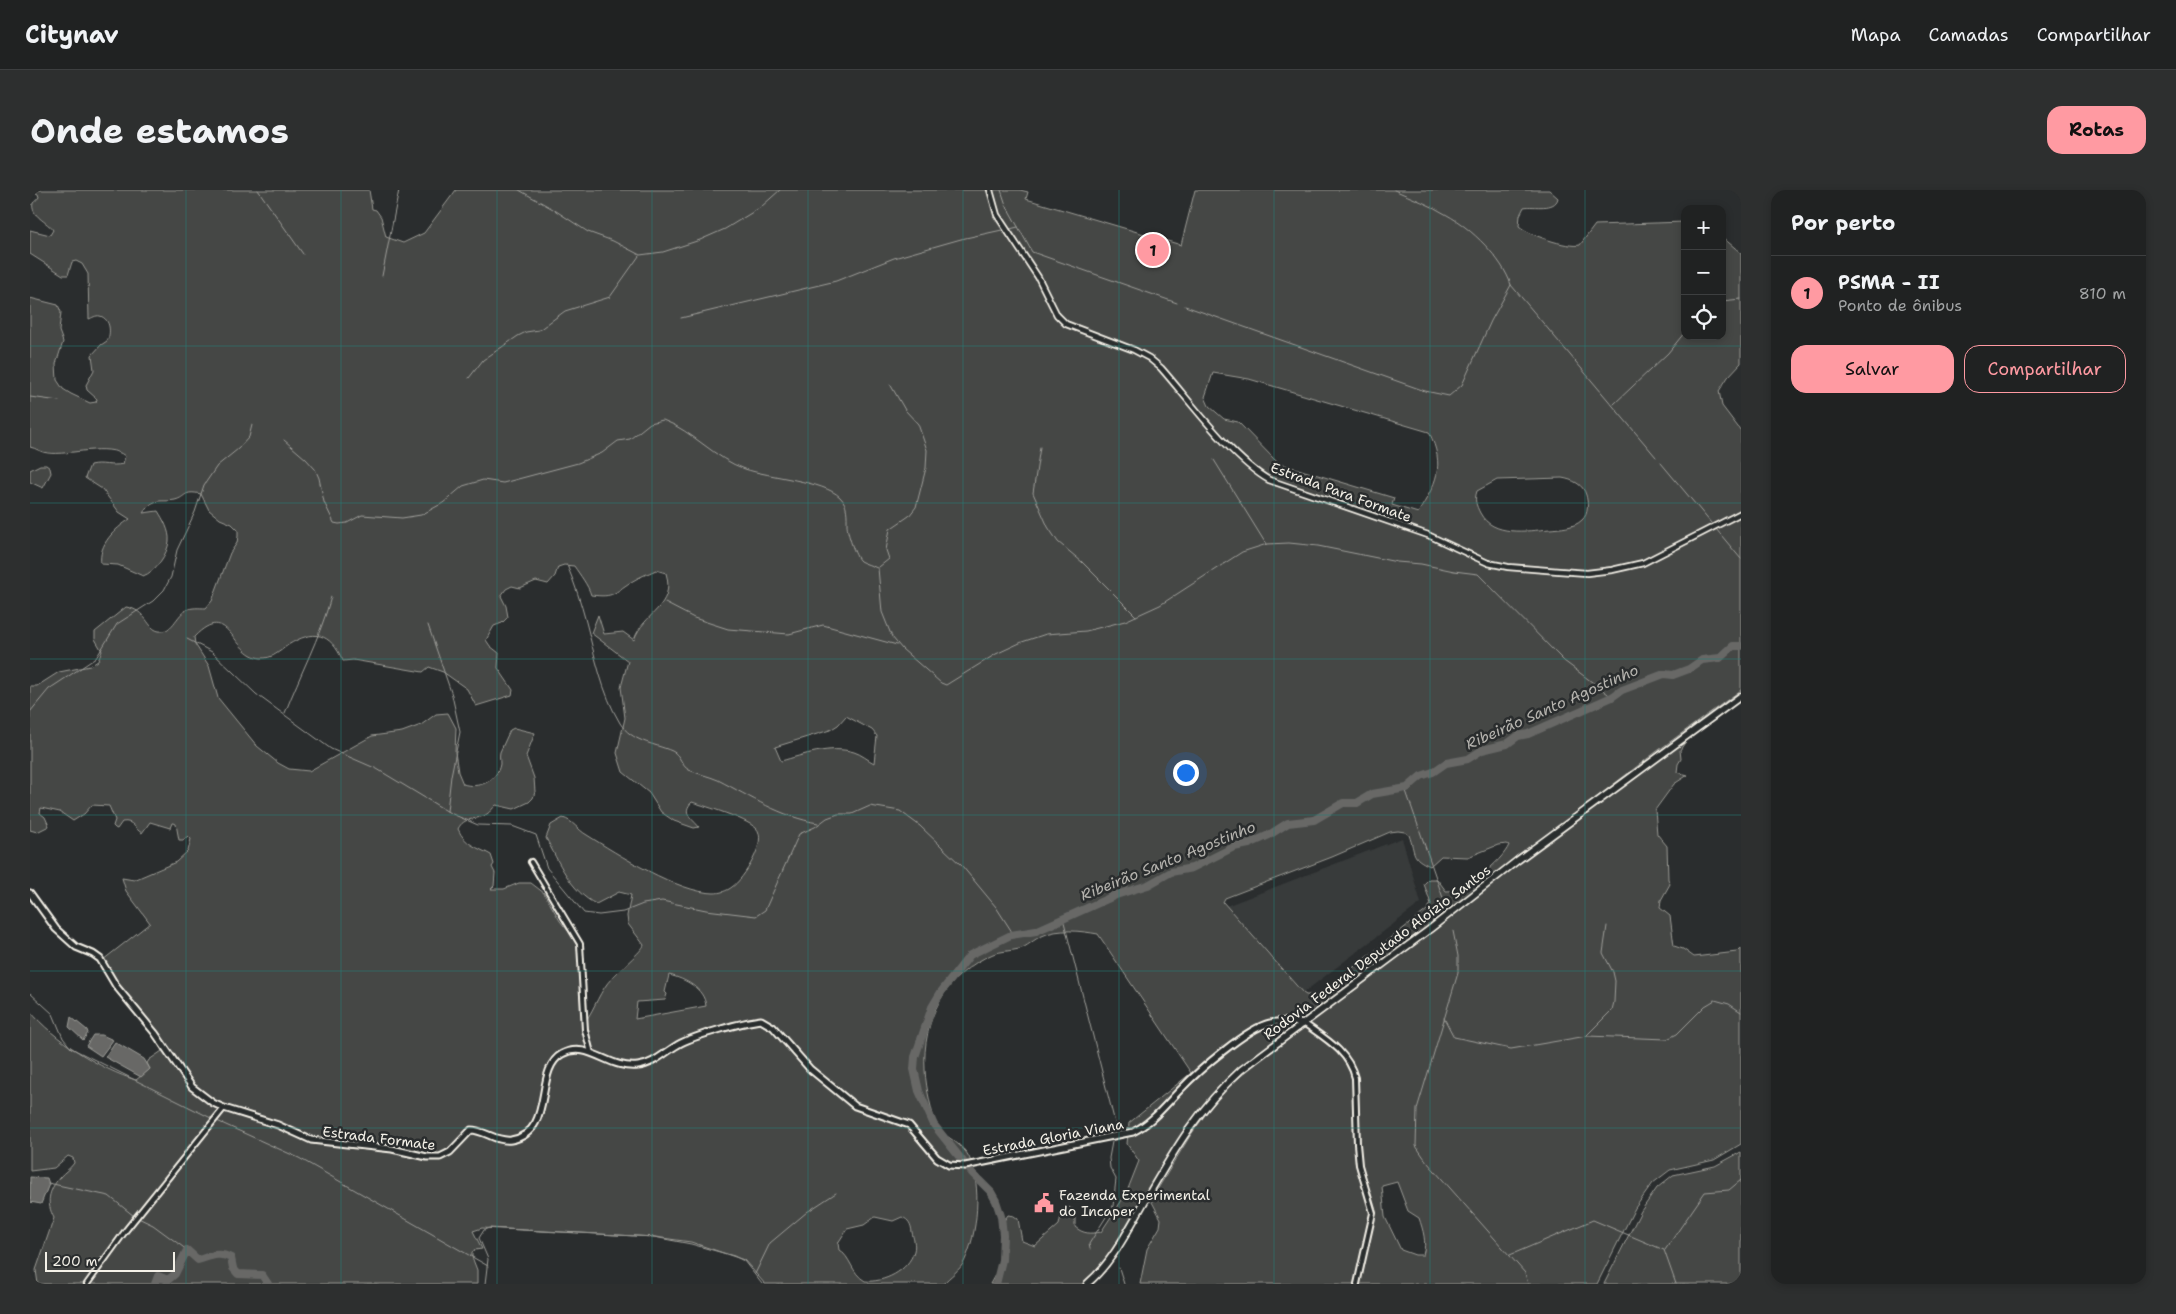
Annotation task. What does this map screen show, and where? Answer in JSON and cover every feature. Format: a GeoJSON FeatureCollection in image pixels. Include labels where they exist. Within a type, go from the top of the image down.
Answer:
{"type":"FeatureCollection","features":[{"type":"Feature","properties":{"kind":"highway","name":"Rodovia Federal Deputado Aloízio Santos"},"geometry":{"type":"LineString","coordinates":[[1088,1284],[1111,1258],[1176,1148],[1207,1103],[1241,1070],[1305,1024],[1518,860],[1741,696]]}},
{"type":"Feature","properties":{"kind":"main road","name":"Estrada Formate"},"geometry":{"type":"LineString","coordinates":[[30,893],[56,929],[76,947],[100,959],[116,986],[155,1033],[192,1087],[204,1098],[224,1108],[278,1124],[311,1140],[392,1149],[427,1157],[440,1157],[450,1152],[471,1130],[504,1140],[518,1137],[526,1132],[537,1119],[550,1070],[555,1060],[564,1053],[592,1053],[612,1064],[627,1067],[640,1066],[658,1058],[686,1041],[757,1021],[766,1022],[778,1032],[810,1069],[855,1106],[909,1125],[937,1158],[949,1165],[965,1166]]}},
{"type":"Feature","properties":{"kind":"main road","name":"Estrada Gloria Viana"},"geometry":{"type":"LineString","coordinates":[[965,1166],[1133,1132],[1150,1121],[1203,1069],[1258,1029],[1271,1022],[1283,1021],[1305,1024]]}},
{"type":"Feature","properties":{"kind":"street","name":"Estrada Para Formate"},"geometry":{"type":"LineString","coordinates":[[990,190],[997,215],[1038,277],[1057,315],[1066,324],[1149,358],[1161,368],[1247,463],[1263,476],[1282,485],[1428,535],[1475,559],[1488,563],[1508,567],[1587,573],[1643,563],[1741,513]]}},
{"type":"Feature","properties":{"kind":"street"},"geometry":{"type":"LineString","coordinates":[[531,862],[580,944],[585,1030],[592,1053]]}},
{"type":"Feature","properties":{"kind":"street"},"geometry":{"type":"LineString","coordinates":[[1305,1024],[1340,1050],[1353,1068],[1355,1078],[1356,1144],[1359,1165],[1373,1213],[1357,1284]]}},
{"type":"Feature","properties":{"kind":"street"},"geometry":{"type":"LineString","coordinates":[[87,1284],[126,1230],[224,1108]]}},
{"type":"Feature","properties":{"kind":"shaded area"},"geometry":{"type":"Polygon","coordinates":[[[30,190],[369,190],[372,209],[376,210],[381,217],[386,237],[403,243],[424,233],[456,190],[1020,190],[1028,192],[1026,199],[1181,245],[1195,190],[1549,190],[1558,198],[1556,202],[1553,205],[1544,207],[1524,207],[1520,215],[1519,226],[1548,240],[1566,245],[1580,245],[1595,225],[1681,222],[1681,340],[1726,340],[1726,240],[1741,253],[1741,363],[1728,377],[1719,391],[1722,406],[1741,431],[1741,690],[1656,752],[1224,1081],[1191,1123],[1109,1258],[1086,1284],[990,1284],[1001,1264],[1001,1231],[1003,1222],[1008,1215],[1018,1219],[1022,1241],[1035,1246],[1059,1225],[1062,1211],[1068,1207],[1075,1210],[1075,1227],[1087,1233],[1101,1232],[1126,1194],[1139,1161],[1127,1144],[1129,1123],[1191,1073],[1098,934],[1070,931],[1048,933],[1022,948],[996,953],[976,963],[950,986],[940,1001],[933,1017],[925,1051],[925,1070],[931,1108],[937,1130],[950,1138],[967,1153],[973,1168],[977,1195],[973,1238],[969,1251],[962,1265],[943,1284],[765,1284],[744,1260],[691,1242],[655,1237],[482,1228],[473,1231],[482,1249],[472,1252],[477,1270],[477,1284],[38,1284],[36,1270],[54,1218],[49,1202],[51,1192],[60,1177],[74,1163],[73,1158],[68,1156],[54,1168],[30,1171],[30,1011],[64,1042],[108,1069],[136,1080],[150,1069],[147,1063],[149,1060],[162,1051],[149,1029],[129,1005],[103,960],[150,923],[126,891],[122,878],[134,880],[176,862],[188,851],[191,839],[188,836],[183,840],[179,840],[176,824],[174,823],[172,823],[170,828],[150,822],[142,833],[129,822],[122,822],[117,829],[113,826],[115,820],[109,806],[92,805],[84,814],[73,821],[60,812],[41,808],[40,813],[45,817],[49,826],[37,832],[30,830],[30,686],[37,686],[59,672],[90,666],[98,661],[102,651],[95,639],[95,632],[126,607],[143,615],[155,630],[159,631],[171,627],[186,610],[206,608],[212,601],[230,553],[237,543],[238,536],[238,530],[232,524],[220,519],[209,510],[201,494],[188,493],[179,499],[154,502],[143,513],[158,511],[168,533],[169,541],[166,551],[152,571],[143,576],[118,565],[101,564],[102,550],[105,544],[113,532],[130,519],[119,512],[102,489],[85,478],[90,465],[123,464],[125,456],[109,450],[46,453],[30,447],[30,298],[58,305],[61,312],[59,331],[63,342],[56,364],[57,380],[63,389],[90,403],[96,402],[97,399],[87,390],[86,385],[94,370],[92,355],[107,341],[109,335],[108,323],[104,318],[97,316],[89,319],[88,274],[82,264],[76,261],[72,262],[68,275],[63,275],[30,254],[30,230],[50,235],[53,230],[34,212],[33,203],[39,197],[38,194],[30,190]],[[1213,373],[1205,397],[1209,406],[1224,419],[1238,422],[1278,463],[1394,498],[1392,505],[1418,513],[1430,493],[1437,474],[1437,455],[1429,432],[1249,379],[1213,373]],[[1562,478],[1497,480],[1477,491],[1476,497],[1480,513],[1493,526],[1511,531],[1567,527],[1579,523],[1587,511],[1585,491],[1574,481],[1562,478]],[[564,565],[558,567],[555,576],[548,584],[536,581],[520,588],[512,586],[506,589],[501,596],[506,606],[508,617],[502,623],[494,626],[486,640],[499,653],[498,668],[513,690],[512,695],[476,706],[467,689],[443,672],[429,667],[423,672],[353,660],[343,661],[333,644],[320,636],[313,635],[297,640],[276,654],[265,658],[251,655],[230,632],[215,624],[206,627],[194,637],[195,644],[209,666],[218,698],[257,746],[278,763],[289,769],[309,771],[372,736],[402,732],[421,725],[436,714],[448,713],[456,728],[455,752],[458,772],[463,784],[475,786],[486,783],[495,775],[500,764],[500,752],[510,730],[514,728],[535,733],[526,756],[534,778],[535,792],[533,798],[514,809],[496,805],[487,814],[467,820],[458,829],[464,839],[491,855],[494,864],[492,867],[495,873],[494,886],[491,889],[504,889],[519,883],[531,883],[544,893],[560,921],[578,943],[585,1000],[585,1022],[608,983],[644,945],[628,924],[627,916],[631,895],[619,892],[596,904],[579,892],[566,875],[546,838],[551,825],[563,818],[567,819],[587,835],[666,880],[684,887],[714,893],[730,888],[742,877],[757,850],[759,834],[756,828],[743,820],[692,802],[687,809],[691,818],[699,827],[694,828],[674,821],[661,812],[649,793],[623,772],[617,753],[625,718],[621,687],[628,661],[591,633],[598,615],[604,634],[623,632],[634,640],[644,623],[663,602],[668,585],[666,573],[656,570],[634,580],[613,594],[605,596],[591,595],[574,566],[564,565]],[[846,716],[838,725],[830,730],[775,747],[781,761],[826,750],[845,750],[859,754],[874,763],[877,736],[872,730],[846,716]],[[1390,832],[1332,857],[1225,898],[1223,902],[1306,995],[1318,995],[1427,910],[1431,904],[1424,884],[1429,879],[1437,879],[1446,891],[1462,887],[1482,875],[1499,860],[1509,845],[1498,845],[1468,857],[1441,856],[1430,866],[1416,857],[1409,835],[1405,832],[1390,832]],[[669,975],[665,992],[667,994],[665,1000],[637,1002],[635,1019],[706,1006],[698,989],[681,979],[669,975]],[[875,1217],[864,1225],[847,1229],[838,1243],[839,1250],[860,1278],[865,1281],[880,1280],[901,1270],[907,1264],[914,1251],[915,1243],[908,1221],[902,1217],[893,1221],[875,1217]]]}},
{"type":"Feature","properties":{"kind":"shaded area"},"geometry":{"type":"Polygon","coordinates":[[[40,465],[46,465],[50,468],[51,473],[43,488],[30,482],[30,470],[40,465]]]}},
{"type":"Feature","properties":{"kind":"shaded area"},"geometry":{"type":"Polygon","coordinates":[[[1690,735],[1680,750],[1681,759],[1677,772],[1688,775],[1674,784],[1655,810],[1657,834],[1667,846],[1668,879],[1670,884],[1661,900],[1660,908],[1670,916],[1674,946],[1683,949],[1694,957],[1737,952],[1741,948],[1741,1144],[1714,1160],[1670,1170],[1653,1183],[1635,1208],[1597,1284],[1140,1284],[1147,1249],[1160,1227],[1161,1219],[1151,1200],[1190,1136],[1210,1108],[1230,1085],[1285,1040],[1690,735]],[[1397,1182],[1382,1186],[1385,1217],[1401,1250],[1415,1255],[1423,1255],[1425,1241],[1419,1218],[1408,1211],[1397,1182]]]}},
{"type":"Feature","properties":{"kind":"shaded area"},"geometry":{"type":"Polygon","coordinates":[[[1402,838],[1421,903],[1303,993],[1226,906],[1402,838]]]}},
{"type":"Feature","properties":{"kind":"shaded area"},"geometry":{"type":"Polygon","coordinates":[[[71,1017],[87,1030],[88,1033],[83,1040],[69,1027],[71,1017]]]}},
{"type":"Feature","properties":{"kind":"shaded area"},"geometry":{"type":"Polygon","coordinates":[[[93,1035],[102,1035],[113,1040],[101,1056],[86,1046],[93,1035]]]}},
{"type":"Feature","properties":{"kind":"shaded area"},"geometry":{"type":"Polygon","coordinates":[[[115,1042],[144,1059],[150,1069],[141,1077],[105,1057],[115,1042]]]}},
{"type":"Feature","properties":{"kind":"shaded area"},"geometry":{"type":"Polygon","coordinates":[[[1741,1152],[1741,1284],[1604,1284],[1641,1211],[1657,1188],[1673,1175],[1715,1166],[1741,1152]]]}},
{"type":"Feature","properties":{"kind":"shaded area"},"geometry":{"type":"Polygon","coordinates":[[[30,1177],[47,1178],[49,1184],[41,1204],[30,1202],[30,1177]]]}},
{"type":"Feature","properties":{"kind":"waterway"},"geometry":{"type":"LineString","coordinates":[[258,190],[303,254]]}},
{"type":"Feature","properties":{"kind":"waterway"},"geometry":{"type":"LineString","coordinates":[[382,276],[399,190]]}},
{"type":"Feature","properties":{"kind":"waterway"},"geometry":{"type":"LineString","coordinates":[[519,190],[588,232],[613,241],[640,255],[663,252],[700,240],[725,229],[761,207],[780,190]]}},
{"type":"Feature","properties":{"kind":"waterway"},"geometry":{"type":"LineString","coordinates":[[1001,190],[1006,205],[1032,252],[1177,303]]}},
{"type":"Feature","properties":{"kind":"waterway"},"geometry":{"type":"LineString","coordinates":[[1394,190],[1447,215],[1466,228],[1485,245],[1501,265],[1511,285],[1656,457]]}},
{"type":"Feature","properties":{"kind":"waterway"},"geometry":{"type":"LineString","coordinates":[[1010,229],[1018,227]]}},
{"type":"Feature","properties":{"kind":"waterway"},"geometry":{"type":"LineString","coordinates":[[681,318],[836,281],[894,258],[961,239],[1002,230]]}},
{"type":"Feature","properties":{"kind":"waterway"},"geometry":{"type":"LineString","coordinates":[[469,378],[483,360],[518,336],[526,332],[539,330],[565,311],[610,297],[639,256]]}},
{"type":"Feature","properties":{"kind":"waterway"},"geometry":{"type":"LineString","coordinates":[[1185,306],[1425,391],[1449,396],[1462,385],[1491,321],[1511,285]]}},
{"type":"Feature","properties":{"kind":"waterway"},"geometry":{"type":"LineString","coordinates":[[1726,301],[1741,299]]}},
{"type":"Feature","properties":{"kind":"waterway"},"geometry":{"type":"LineString","coordinates":[[1614,404],[1668,353],[1681,337]]}},
{"type":"Feature","properties":{"kind":"waterway"},"geometry":{"type":"LineString","coordinates":[[879,567],[889,559],[886,550],[890,529],[909,516],[916,507],[926,468],[927,450],[918,424],[905,410],[890,384]]}},
{"type":"Feature","properties":{"kind":"waterway"},"geometry":{"type":"LineString","coordinates":[[30,397],[59,401]]}},
{"type":"Feature","properties":{"kind":"waterway"},"geometry":{"type":"LineString","coordinates":[[284,440],[315,469],[324,502],[334,523],[339,524],[347,523],[362,515],[402,518],[421,515],[443,503],[463,486],[483,480],[503,483],[578,463],[602,453],[618,441],[630,439],[650,423],[663,420],[684,431],[724,459],[745,469],[809,483],[822,487],[840,497],[846,510],[848,533],[858,559],[877,568]]}},
{"type":"Feature","properties":{"kind":"waterway"},"geometry":{"type":"LineString","coordinates":[[30,712],[49,689],[96,658],[117,624],[153,601],[164,590],[171,577],[177,550],[195,512],[204,485],[217,466],[238,449],[249,437],[252,425]]}},
{"type":"Feature","properties":{"kind":"waterway"},"geometry":{"type":"LineString","coordinates":[[1040,447],[1033,493],[1048,527],[1058,542],[1082,562],[1136,616]]}},
{"type":"Feature","properties":{"kind":"waterway"},"geometry":{"type":"LineString","coordinates":[[1214,460],[1266,544]]}},
{"type":"Feature","properties":{"kind":"waterway"},"geometry":{"type":"LineString","coordinates":[[1661,463],[1711,523]]}},
{"type":"Feature","properties":{"kind":"waterway"},"geometry":{"type":"LineString","coordinates":[[1716,529],[1741,559]]}},
{"type":"Feature","properties":{"kind":"waterway"},"geometry":{"type":"LineString","coordinates":[[878,568],[882,612],[892,637],[902,649],[941,683],[946,685],[996,654],[1022,642],[1046,634],[1086,631],[1125,621],[1160,605],[1242,552],[1267,544],[1289,543],[1318,546],[1397,562],[1421,564],[1478,574],[1564,661],[1612,697]]}},
{"type":"Feature","properties":{"kind":"waterway"},"geometry":{"type":"LineString","coordinates":[[567,565],[580,601],[608,699],[625,729],[643,741],[672,751],[689,770],[718,780],[791,816],[818,823]]}},
{"type":"Feature","properties":{"kind":"waterway"},"geometry":{"type":"LineString","coordinates":[[285,713],[316,641],[331,597]]}},
{"type":"Feature","properties":{"kind":"waterway"},"geometry":{"type":"LineString","coordinates":[[665,603],[694,618],[728,629],[789,634],[823,625],[897,645]]}},
{"type":"Feature","properties":{"kind":"waterway"},"geometry":{"type":"LineString","coordinates":[[428,625],[452,695],[460,732],[451,776],[447,811]]}},
{"type":"Feature","properties":{"kind":"waterway"},"geometry":{"type":"LineString","coordinates":[[187,639],[212,652],[256,694],[331,749],[377,769],[450,813],[478,825],[512,826],[536,835],[547,868],[584,913],[599,915],[623,912],[643,904],[662,901],[706,910],[756,916],[765,910],[799,834],[815,827],[827,818],[838,814],[852,814],[870,806],[900,811],[920,826],[962,866],[996,907],[1014,935]]}},
{"type":"Feature","properties":{"kind":"waterway","name":"Ribeirão Santo Agostinho"},"geometry":{"type":"LineString","coordinates":[[996,1284],[1002,1260],[1003,1235],[1001,1216],[996,1201],[991,1192],[973,1174],[934,1125],[919,1091],[914,1069],[915,1057],[932,1007],[941,992],[970,955],[1011,935],[1036,931],[1116,895],[1148,885],[1171,872],[1192,868],[1234,847],[1249,844],[1269,835],[1288,823],[1314,820],[1343,803],[1357,803],[1372,794],[1407,788],[1421,776],[1433,772],[1446,763],[1468,759],[1482,750],[1507,744],[1518,736],[1528,734],[1612,697],[1622,690],[1664,674],[1673,675],[1689,669],[1702,660],[1720,658],[1733,646],[1741,646]]}},
{"type":"Feature","properties":{"kind":"waterway"},"geometry":{"type":"LineString","coordinates":[[1405,788],[1443,898]]}},
{"type":"Feature","properties":{"kind":"waterway"},"geometry":{"type":"LineString","coordinates":[[1063,918],[1115,1123],[1114,1133]]}},
{"type":"Feature","properties":{"kind":"waterway"},"geometry":{"type":"LineString","coordinates":[[1586,1036],[1612,1010],[1614,1002],[1615,981],[1613,972],[1603,953],[1607,926]]}},
{"type":"Feature","properties":{"kind":"waterway"},"geometry":{"type":"LineString","coordinates":[[1453,931],[1458,956],[1458,973],[1417,1109],[1416,1146],[1427,1162],[1525,1273],[1528,1284]]}},
{"type":"Feature","properties":{"kind":"waterway"},"geometry":{"type":"LineString","coordinates":[[30,993],[53,1014],[63,1038],[71,1048],[213,1119]]}},
{"type":"Feature","properties":{"kind":"waterway"},"geometry":{"type":"LineString","coordinates":[[1444,1018],[1454,1037],[1511,1049],[1587,1036],[1667,1039],[1677,1034],[1705,1006],[1715,1000],[1729,1004],[1741,1012]]}},
{"type":"Feature","properties":{"kind":"waterway"},"geometry":{"type":"LineString","coordinates":[[217,1121],[299,1158],[488,1266]]}},
{"type":"Feature","properties":{"kind":"waterway"},"geometry":{"type":"LineString","coordinates":[[1090,1249],[1089,1244],[1113,1206],[1116,1179],[1110,1168],[1109,1158],[1112,1142]]}},
{"type":"Feature","properties":{"kind":"waterway"},"geometry":{"type":"LineString","coordinates":[[1665,1250],[1705,1192],[1729,1190],[1741,1180]]}},
{"type":"Feature","properties":{"kind":"waterway"},"geometry":{"type":"LineString","coordinates":[[48,1183],[109,1196],[134,1216],[153,1225],[187,1250]]}},
{"type":"Feature","properties":{"kind":"waterway"},"geometry":{"type":"LineString","coordinates":[[755,1274],[770,1243],[807,1212],[836,1193]]}},
{"type":"Feature","properties":{"kind":"waterway"},"geometry":{"type":"LineString","coordinates":[[1510,1255],[1593,1220],[1664,1250],[1676,1284]]}},
{"type":"Feature","properties":{"kind":"waterway"},"geometry":{"type":"LineString","coordinates":[[485,1284],[488,1259],[479,1238],[484,1230],[489,1228],[654,1237],[691,1244],[734,1256],[744,1261],[762,1284]]}},
{"type":"Feature","properties":{"kind":"waterway","name":"Ribeirão Santo Agostinho"},"geometry":{"type":"LineString","coordinates":[[155,1284],[158,1276],[168,1280],[175,1274],[187,1250],[198,1260],[214,1255],[227,1256],[231,1258],[233,1268],[238,1274],[262,1275],[268,1284]]}},
{"type":"Feature","properties":{"kind":"waterway"},"geometry":{"type":"LineString","coordinates":[[1119,1268],[1124,1284]]}},
{"type":"Feature","properties":{"kind":"place","name":"PSMA - II"},"geometry":{"type":"Point","coordinates":[1153,250]}},
{"type":"Feature","properties":{"kind":"place","name":"Fazenda Experimental do Incaper"},"geometry":{"type":"Point","coordinates":[1044,1203]}}]}
